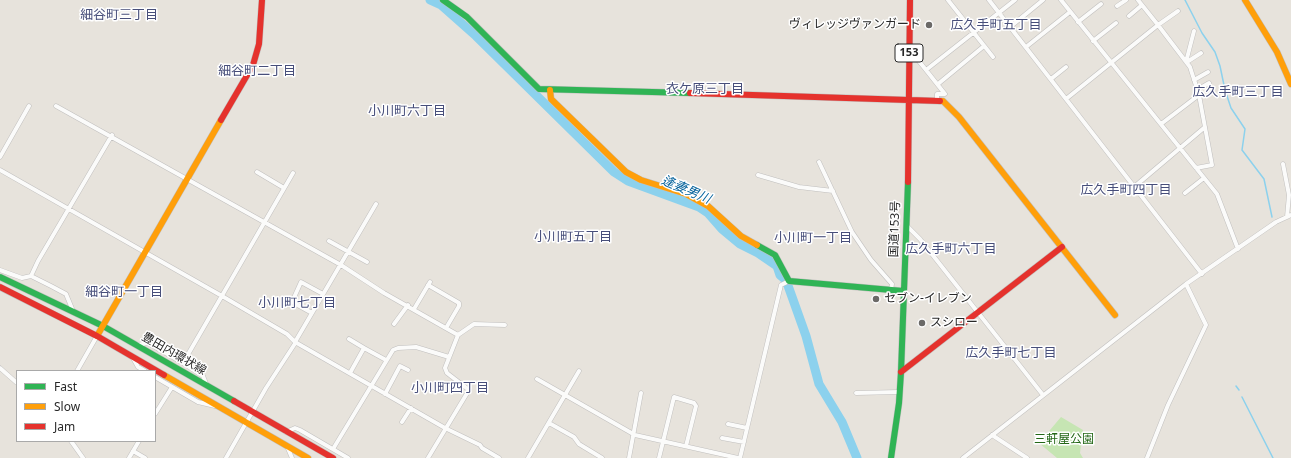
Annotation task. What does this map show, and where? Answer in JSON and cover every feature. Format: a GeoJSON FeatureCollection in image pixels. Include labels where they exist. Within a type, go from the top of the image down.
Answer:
{"type":"FeatureCollection","features":[{"type":"Feature","properties":{"kind":"main road"},"geometry":{"type":"LineString","coordinates":[[97,336],[253,65],[260,44],[262,0]]}},
{"type":"Feature","properties":{"kind":"main road"},"geometry":{"type":"LineString","coordinates":[[443,0],[467,17],[539,89],[908,99],[937,100],[946,103],[959,117],[1115,315]]}},
{"type":"Feature","properties":{"kind":"main road","name":"国道153号"},"geometry":{"type":"LineString","coordinates":[[891,458],[900,392],[901,372],[903,291],[907,226],[910,0]]}},
{"type":"Feature","properties":{"kind":"main road"},"geometry":{"type":"LineString","coordinates":[[1245,0],[1277,52],[1290,76],[1291,84]]}},
{"type":"Feature","properties":{"kind":"main road"},"geometry":{"type":"LineString","coordinates":[[550,90],[551,99],[626,172],[641,180],[686,194],[708,206],[732,230],[775,255],[789,281],[903,291]]}},
{"type":"Feature","properties":{"kind":"main road"},"geometry":{"type":"LineString","coordinates":[[901,372],[979,314],[1062,247]]}},
{"type":"Feature","properties":{"kind":"main road","name":"豊田内環状線"},"geometry":{"type":"LineString","coordinates":[[0,277],[16,286],[103,326],[332,458]]}},
{"type":"Feature","properties":{"kind":"main road","name":"豊田内環状線"},"geometry":{"type":"LineString","coordinates":[[0,287],[97,336],[155,370]]}},
{"type":"Feature","properties":{"kind":"main road","name":"豊田内環状線"},"geometry":{"type":"LineString","coordinates":[[156,371],[246,424],[308,458]]}},
{"type":"Feature","properties":{"kind":"street"},"geometry":{"type":"LineString","coordinates":[[948,0],[993,57]]}},
{"type":"Feature","properties":{"kind":"street"},"geometry":{"type":"LineString","coordinates":[[989,0],[1202,274]]}},
{"type":"Feature","properties":{"kind":"street"},"geometry":{"type":"LineString","coordinates":[[926,70],[1015,0]]}},
{"type":"Feature","properties":{"kind":"street"},"geometry":{"type":"LineString","coordinates":[[1010,27],[1043,0]]}},
{"type":"Feature","properties":{"kind":"street"},"geometry":{"type":"LineString","coordinates":[[1061,0],[1217,194],[1238,249]]}},
{"type":"Feature","properties":{"kind":"street"},"geometry":{"type":"LineString","coordinates":[[1117,6],[1126,0]]}},
{"type":"Feature","properties":{"kind":"street"},"geometry":{"type":"LineString","coordinates":[[1138,0],[1190,67],[1199,95],[1212,165],[1196,168]]}},
{"type":"Feature","properties":{"kind":"street"},"geometry":{"type":"LineString","coordinates":[[1078,22],[1101,4]]}},
{"type":"Feature","properties":{"kind":"street"},"geometry":{"type":"LineString","coordinates":[[1129,16],[1142,5]]}},
{"type":"Feature","properties":{"kind":"street"},"geometry":{"type":"LineString","coordinates":[[1066,99],[1178,10]]}},
{"type":"Feature","properties":{"kind":"street"},"geometry":{"type":"LineString","coordinates":[[1026,47],[1070,12]]}},
{"type":"Feature","properties":{"kind":"street"},"geometry":{"type":"LineString","coordinates":[[1093,41],[1116,23]]}},
{"type":"Feature","properties":{"kind":"street"},"geometry":{"type":"LineString","coordinates":[[1186,62],[1194,31]]}},
{"type":"Feature","properties":{"kind":"street"},"geometry":{"type":"LineString","coordinates":[[938,84],[984,46]]}},
{"type":"Feature","properties":{"kind":"street"},"geometry":{"type":"LineString","coordinates":[[909,48],[945,94],[937,94],[937,100]]}},
{"type":"Feature","properties":{"kind":"street"},"geometry":{"type":"LineString","coordinates":[[1186,62],[1201,53]]}},
{"type":"Feature","properties":{"kind":"street"},"geometry":{"type":"LineString","coordinates":[[1050,80],[1066,67]]}},
{"type":"Feature","properties":{"kind":"street"},"geometry":{"type":"LineString","coordinates":[[1194,80],[1208,72]]}},
{"type":"Feature","properties":{"kind":"street"},"geometry":{"type":"LineString","coordinates":[[1197,90],[1209,83]]}},
{"type":"Feature","properties":{"kind":"street"},"geometry":{"type":"LineString","coordinates":[[1160,124],[1199,95]]}},
{"type":"Feature","properties":{"kind":"street"},"geometry":{"type":"LineString","coordinates":[[0,156],[29,106]]}},
{"type":"Feature","properties":{"kind":"street"},"geometry":{"type":"LineString","coordinates":[[56,106],[341,265],[384,293],[408,305],[458,335]]}},
{"type":"Feature","properties":{"kind":"street"},"geometry":{"type":"LineString","coordinates":[[1134,187],[1205,127]]}},
{"type":"Feature","properties":{"kind":"street"},"geometry":{"type":"LineString","coordinates":[[31,276],[112,136]]}},
{"type":"Feature","properties":{"kind":"street"},"geometry":{"type":"LineString","coordinates":[[819,162],[852,232],[871,260],[892,284],[892,290]]}},
{"type":"Feature","properties":{"kind":"street"},"geometry":{"type":"LineString","coordinates":[[963,458],[1186,284],[1276,222],[1289,216],[1289,195],[1283,164]]}},
{"type":"Feature","properties":{"kind":"street"},"geometry":{"type":"LineString","coordinates":[[0,170],[222,296],[287,334],[295,342],[446,428],[480,445],[499,458]]}},
{"type":"Feature","properties":{"kind":"street"},"geometry":{"type":"LineString","coordinates":[[257,172],[284,188]]}},
{"type":"Feature","properties":{"kind":"street"},"geometry":{"type":"LineString","coordinates":[[183,363],[293,173]]}},
{"type":"Feature","properties":{"kind":"street"},"geometry":{"type":"LineString","coordinates":[[758,175],[799,187],[833,191]]}},
{"type":"Feature","properties":{"kind":"street"},"geometry":{"type":"LineString","coordinates":[[1185,193],[1204,178]]}},
{"type":"Feature","properties":{"kind":"street"},"geometry":{"type":"LineString","coordinates":[[226,458],[252,411],[295,342],[376,204]]}},
{"type":"Feature","properties":{"kind":"street"},"geometry":{"type":"LineString","coordinates":[[907,226],[920,239],[1043,395]]}},
{"type":"Feature","properties":{"kind":"street"},"geometry":{"type":"LineString","coordinates":[[329,241],[367,262]]}},
{"type":"Feature","properties":{"kind":"street"},"geometry":{"type":"LineString","coordinates":[[0,270],[22,278],[31,276],[66,294],[73,311]]}},
{"type":"Feature","properties":{"kind":"street"},"geometry":{"type":"LineString","coordinates":[[537,379],[634,435],[663,440],[739,458],[748,428],[781,285],[789,281]]}},
{"type":"Feature","properties":{"kind":"street"},"geometry":{"type":"LineString","coordinates":[[312,312],[292,302],[301,282],[323,294]]}},
{"type":"Feature","properties":{"kind":"street"},"geometry":{"type":"LineString","coordinates":[[414,309],[429,283],[459,303],[459,306],[446,328]]}},
{"type":"Feature","properties":{"kind":"street"},"geometry":{"type":"LineString","coordinates":[[1147,458],[1168,405],[1206,325],[1186,284]]}},
{"type":"Feature","properties":{"kind":"street"},"geometry":{"type":"LineString","coordinates":[[394,324],[408,305]]}},
{"type":"Feature","properties":{"kind":"street"},"geometry":{"type":"LineString","coordinates":[[428,458],[468,390],[447,373],[445,368],[448,357],[458,335],[474,324],[505,325]]}},
{"type":"Feature","properties":{"kind":"street"},"geometry":{"type":"LineString","coordinates":[[78,370],[97,336]]}},
{"type":"Feature","properties":{"kind":"street"},"geometry":{"type":"LineString","coordinates":[[349,339],[386,360]]}},
{"type":"Feature","properties":{"kind":"street"},"geometry":{"type":"LineString","coordinates":[[137,345],[148,343],[183,363],[203,376],[207,386]]}},
{"type":"Feature","properties":{"kind":"street"},"geometry":{"type":"LineString","coordinates":[[333,449],[393,350],[409,346],[448,357]]}},
{"type":"Feature","properties":{"kind":"street"},"geometry":{"type":"LineString","coordinates":[[350,373],[364,348]]}},
{"type":"Feature","properties":{"kind":"street"},"geometry":{"type":"LineString","coordinates":[[133,357],[138,367],[143,370]]}},
{"type":"Feature","properties":{"kind":"street"},"geometry":{"type":"LineString","coordinates":[[385,394],[400,366],[408,370]]}},
{"type":"Feature","properties":{"kind":"street"},"geometry":{"type":"LineString","coordinates":[[0,368],[16,382]]}},
{"type":"Feature","properties":{"kind":"street"},"geometry":{"type":"LineString","coordinates":[[531,457],[579,371]]}},
{"type":"Feature","properties":{"kind":"street"},"geometry":{"type":"LineString","coordinates":[[156,378],[198,402],[216,406]]}},
{"type":"Feature","properties":{"kind":"street"},"geometry":{"type":"LineString","coordinates":[[156,412],[172,387]]}},
{"type":"Feature","properties":{"kind":"street"},"geometry":{"type":"LineString","coordinates":[[856,393],[900,392]]}},
{"type":"Feature","properties":{"kind":"street"},"geometry":{"type":"LineString","coordinates":[[625,458],[630,457],[641,393]]}},
{"type":"Feature","properties":{"kind":"street"},"geometry":{"type":"LineString","coordinates":[[659,458],[674,397],[694,403],[696,406],[686,446]]}},
{"type":"Feature","properties":{"kind":"street"},"geometry":{"type":"LineString","coordinates":[[402,422],[411,408]]}},
{"type":"Feature","properties":{"kind":"street"},"geometry":{"type":"LineString","coordinates":[[549,423],[574,437],[579,444],[602,458]]}},
{"type":"Feature","properties":{"kind":"street"},"geometry":{"type":"LineString","coordinates":[[728,424],[748,428]]}},
{"type":"Feature","properties":{"kind":"street"},"geometry":{"type":"LineString","coordinates":[[286,432],[295,428],[348,458]]}},
{"type":"Feature","properties":{"kind":"street"},"geometry":{"type":"LineString","coordinates":[[992,435],[1027,458]]}},
{"type":"Feature","properties":{"kind":"street"},"geometry":{"type":"LineString","coordinates":[[722,438],[744,442]]}},
{"type":"Feature","properties":{"kind":"street"},"geometry":{"type":"LineString","coordinates":[[73,442],[83,458]]}},
{"type":"Feature","properties":{"kind":"street"},"geometry":{"type":"LineString","coordinates":[[129,458],[138,442]]}},
{"type":"Feature","properties":{"kind":"street"},"geometry":{"type":"LineString","coordinates":[[287,446],[292,458]]}},
{"type":"Feature","properties":{"kind":"street"},"geometry":{"type":"LineString","coordinates":[[132,451],[145,458]]}},
{"type":"Feature","properties":{"kind":"green space","name":"三軒屋公園"},"geometry":{"type":"Polygon","coordinates":[[[1061,417],[1083,430],[1080,453],[1083,458],[1057,458],[1039,443],[1061,417]]]}},
{"type":"Feature","properties":{"kind":"waterway","name":"逢妻男川"},"geometry":{"type":"LineString","coordinates":[[430,0],[441,5],[476,36],[614,172],[628,181],[699,207],[708,213],[722,229],[740,244],[758,253],[777,266],[780,275],[786,280],[806,336],[819,384],[842,422],[857,458]]}},
{"type":"Feature","properties":{"kind":"waterway"},"geometry":{"type":"LineString","coordinates":[[1185,0],[1202,33],[1215,52],[1231,108],[1245,129],[1242,150],[1264,179],[1272,217]]}},
{"type":"Feature","properties":{"kind":"waterway"},"geometry":{"type":"LineString","coordinates":[[1236,386],[1239,390]]}},
{"type":"Feature","properties":{"kind":"waterway"},"geometry":{"type":"LineString","coordinates":[[1242,397],[1273,458]]}},
{"type":"Feature","properties":{"kind":"traffic: fast"},"geometry":{"type":"LineString","coordinates":[[443,0],[467,17],[539,89],[690,93]]}},
{"type":"Feature","properties":{"kind":"traffic: fast"},"geometry":{"type":"LineString","coordinates":[[891,458],[899,403],[901,372],[908,182]]}},
{"type":"Feature","properties":{"kind":"traffic: fast"},"geometry":{"type":"LineString","coordinates":[[757,245],[775,255],[789,281],[903,291]]}},
{"type":"Feature","properties":{"kind":"traffic: fast"},"geometry":{"type":"LineString","coordinates":[[0,277],[103,326],[234,401]]}},
{"type":"Feature","properties":{"kind":"traffic: slow"},"geometry":{"type":"LineString","coordinates":[[1245,0],[1277,52],[1291,84]]}},
{"type":"Feature","properties":{"kind":"traffic: slow"},"geometry":{"type":"LineString","coordinates":[[550,90],[551,99],[626,172],[641,180],[686,194],[708,206],[741,236],[757,245]]}},
{"type":"Feature","properties":{"kind":"traffic: slow"},"geometry":{"type":"LineString","coordinates":[[940,101],[943,101],[959,117],[1115,315]]}},
{"type":"Feature","properties":{"kind":"traffic: slow"},"geometry":{"type":"LineString","coordinates":[[97,336],[221,120]]}},
{"type":"Feature","properties":{"kind":"traffic: slow"},"geometry":{"type":"LineString","coordinates":[[164,375],[308,458]]}},
{"type":"Feature","properties":{"kind":"traffic: jam"},"geometry":{"type":"LineString","coordinates":[[221,120],[253,65],[259,44],[262,0]]}},
{"type":"Feature","properties":{"kind":"traffic: jam"},"geometry":{"type":"LineString","coordinates":[[908,182],[910,0]]}},
{"type":"Feature","properties":{"kind":"traffic: jam"},"geometry":{"type":"LineString","coordinates":[[690,93],[940,101]]}},
{"type":"Feature","properties":{"kind":"traffic: jam"},"geometry":{"type":"LineString","coordinates":[[901,372],[1062,247]]}},
{"type":"Feature","properties":{"kind":"traffic: jam"},"geometry":{"type":"LineString","coordinates":[[0,287],[97,336],[155,370]]}},
{"type":"Feature","properties":{"kind":"traffic: jam"},"geometry":{"type":"LineString","coordinates":[[156,370],[164,375]]}},
{"type":"Feature","properties":{"kind":"traffic: jam"},"geometry":{"type":"LineString","coordinates":[[234,401],[333,458]]}},
{"type":"Feature","properties":{"kind":"place","name":"ヴィレッジヴァンガード"},"geometry":{"type":"Point","coordinates":[929,25]}},
{"type":"Feature","properties":{"kind":"place","name":"セブン-イレブン"},"geometry":{"type":"Point","coordinates":[876,299]}},
{"type":"Feature","properties":{"kind":"place","name":"スシロー"},"geometry":{"type":"Point","coordinates":[922,323]}},
{"type":"Feature","properties":{"kind":"district","name":"細谷町三丁目"},"geometry":{"type":"Point","coordinates":[119,15]}},
{"type":"Feature","properties":{"kind":"district","name":"広久手町五丁目"},"geometry":{"type":"Point","coordinates":[996,25]}},
{"type":"Feature","properties":{"kind":"district","name":"細谷町二丁目"},"geometry":{"type":"Point","coordinates":[257,71]}},
{"type":"Feature","properties":{"kind":"district","name":"衣ケ原三丁目"},"geometry":{"type":"Point","coordinates":[705,89]}},
{"type":"Feature","properties":{"kind":"district","name":"広久手町三丁目"},"geometry":{"type":"Point","coordinates":[1238,92]}},
{"type":"Feature","properties":{"kind":"district","name":"小川町六丁目"},"geometry":{"type":"Point","coordinates":[407,111]}},
{"type":"Feature","properties":{"kind":"district","name":"広久手町四丁目"},"geometry":{"type":"Point","coordinates":[1126,190]}},
{"type":"Feature","properties":{"kind":"district","name":"小川町五丁目"},"geometry":{"type":"Point","coordinates":[573,237]}},
{"type":"Feature","properties":{"kind":"district","name":"小川町一丁目"},"geometry":{"type":"Point","coordinates":[813,238]}},
{"type":"Feature","properties":{"kind":"district","name":"広久手町六丁目"},"geometry":{"type":"Point","coordinates":[951,249]}},
{"type":"Feature","properties":{"kind":"district","name":"細谷町一丁目"},"geometry":{"type":"Point","coordinates":[124,292]}},
{"type":"Feature","properties":{"kind":"district","name":"小川町七丁目"},"geometry":{"type":"Point","coordinates":[297,303]}},
{"type":"Feature","properties":{"kind":"district","name":"広久手町七丁目"},"geometry":{"type":"Point","coordinates":[1011,353]}},
{"type":"Feature","properties":{"kind":"district","name":"小川町四丁目"},"geometry":{"type":"Point","coordinates":[450,388]}}]}
